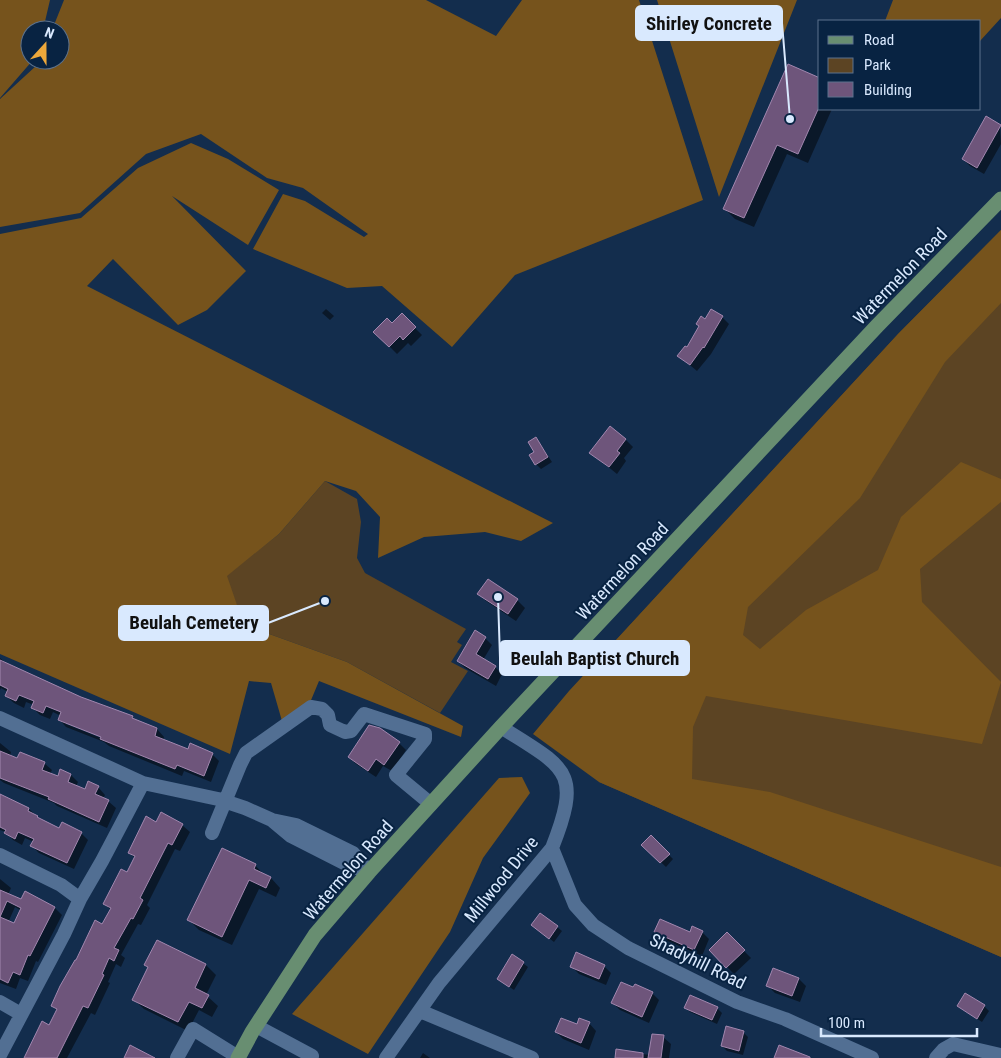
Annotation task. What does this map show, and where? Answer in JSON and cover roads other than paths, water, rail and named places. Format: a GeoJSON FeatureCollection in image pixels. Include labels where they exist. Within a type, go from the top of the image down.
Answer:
{"type":"FeatureCollection","features":[{"type":"Feature","properties":{"kind":"main road","name":"Watermelon Road"},"geometry":{"type":"LineString","coordinates":[[238,1058],[256,1026],[315,935],[370,872],[501,726],[864,340],[1001,199]]}},
{"type":"Feature","properties":{"kind":"street"},"geometry":{"type":"LineString","coordinates":[[212,833],[246,753],[311,707],[322,709],[328,715],[330,725],[345,732],[351,731],[364,714],[425,734],[425,739],[396,775],[431,804]]}},
{"type":"Feature","properties":{"kind":"street"},"geometry":{"type":"LineString","coordinates":[[0,718],[143,783],[245,808],[272,820],[291,836],[346,864],[370,872]]}},
{"type":"Feature","properties":{"kind":"street","name":"Millwood Drive"},"geometry":{"type":"LineString","coordinates":[[386,1058],[439,983],[552,848],[562,822],[568,797],[567,784],[562,772],[554,762],[501,726]]}},
{"type":"Feature","properties":{"kind":"street"},"geometry":{"type":"LineString","coordinates":[[0,1055],[64,934],[80,898],[143,783]]}},
{"type":"Feature","properties":{"kind":"street","name":"Shadyhill Road"},"geometry":{"type":"LineString","coordinates":[[552,848],[575,905],[593,925],[628,948],[737,1002],[786,1019],[872,1058]]}},
{"type":"Feature","properties":{"kind":"street"},"geometry":{"type":"LineString","coordinates":[[0,855],[61,885],[80,898]]}},
{"type":"Feature","properties":{"kind":"street"},"geometry":{"type":"LineString","coordinates":[[0,1002],[21,1014]]}},
{"type":"Feature","properties":{"kind":"street"},"geometry":{"type":"LineString","coordinates":[[420,1011],[532,1058]]}},
{"type":"Feature","properties":{"kind":"street"},"geometry":{"type":"LineString","coordinates":[[256,1026],[312,1056]]}},
{"type":"Feature","properties":{"kind":"street"},"geometry":{"type":"LineString","coordinates":[[177,1058],[193,1029],[238,1058]]}},
{"type":"Feature","properties":{"kind":"street"},"geometry":{"type":"LineString","coordinates":[[936,1058],[944,1049],[953,1044],[1000,1055]]}},
{"type":"Feature","properties":{"kind":"place","name":"Shirley Concrete"},"geometry":{"type":"Point","coordinates":[790,119]}},
{"type":"Feature","properties":{"kind":"place","name":"Beulah Baptist Church"},"geometry":{"type":"Point","coordinates":[498,597]}},
{"type":"Feature","properties":{"kind":"place","name":"Beulah Cemetery"},"geometry":{"type":"Point","coordinates":[325,601]}}]}
